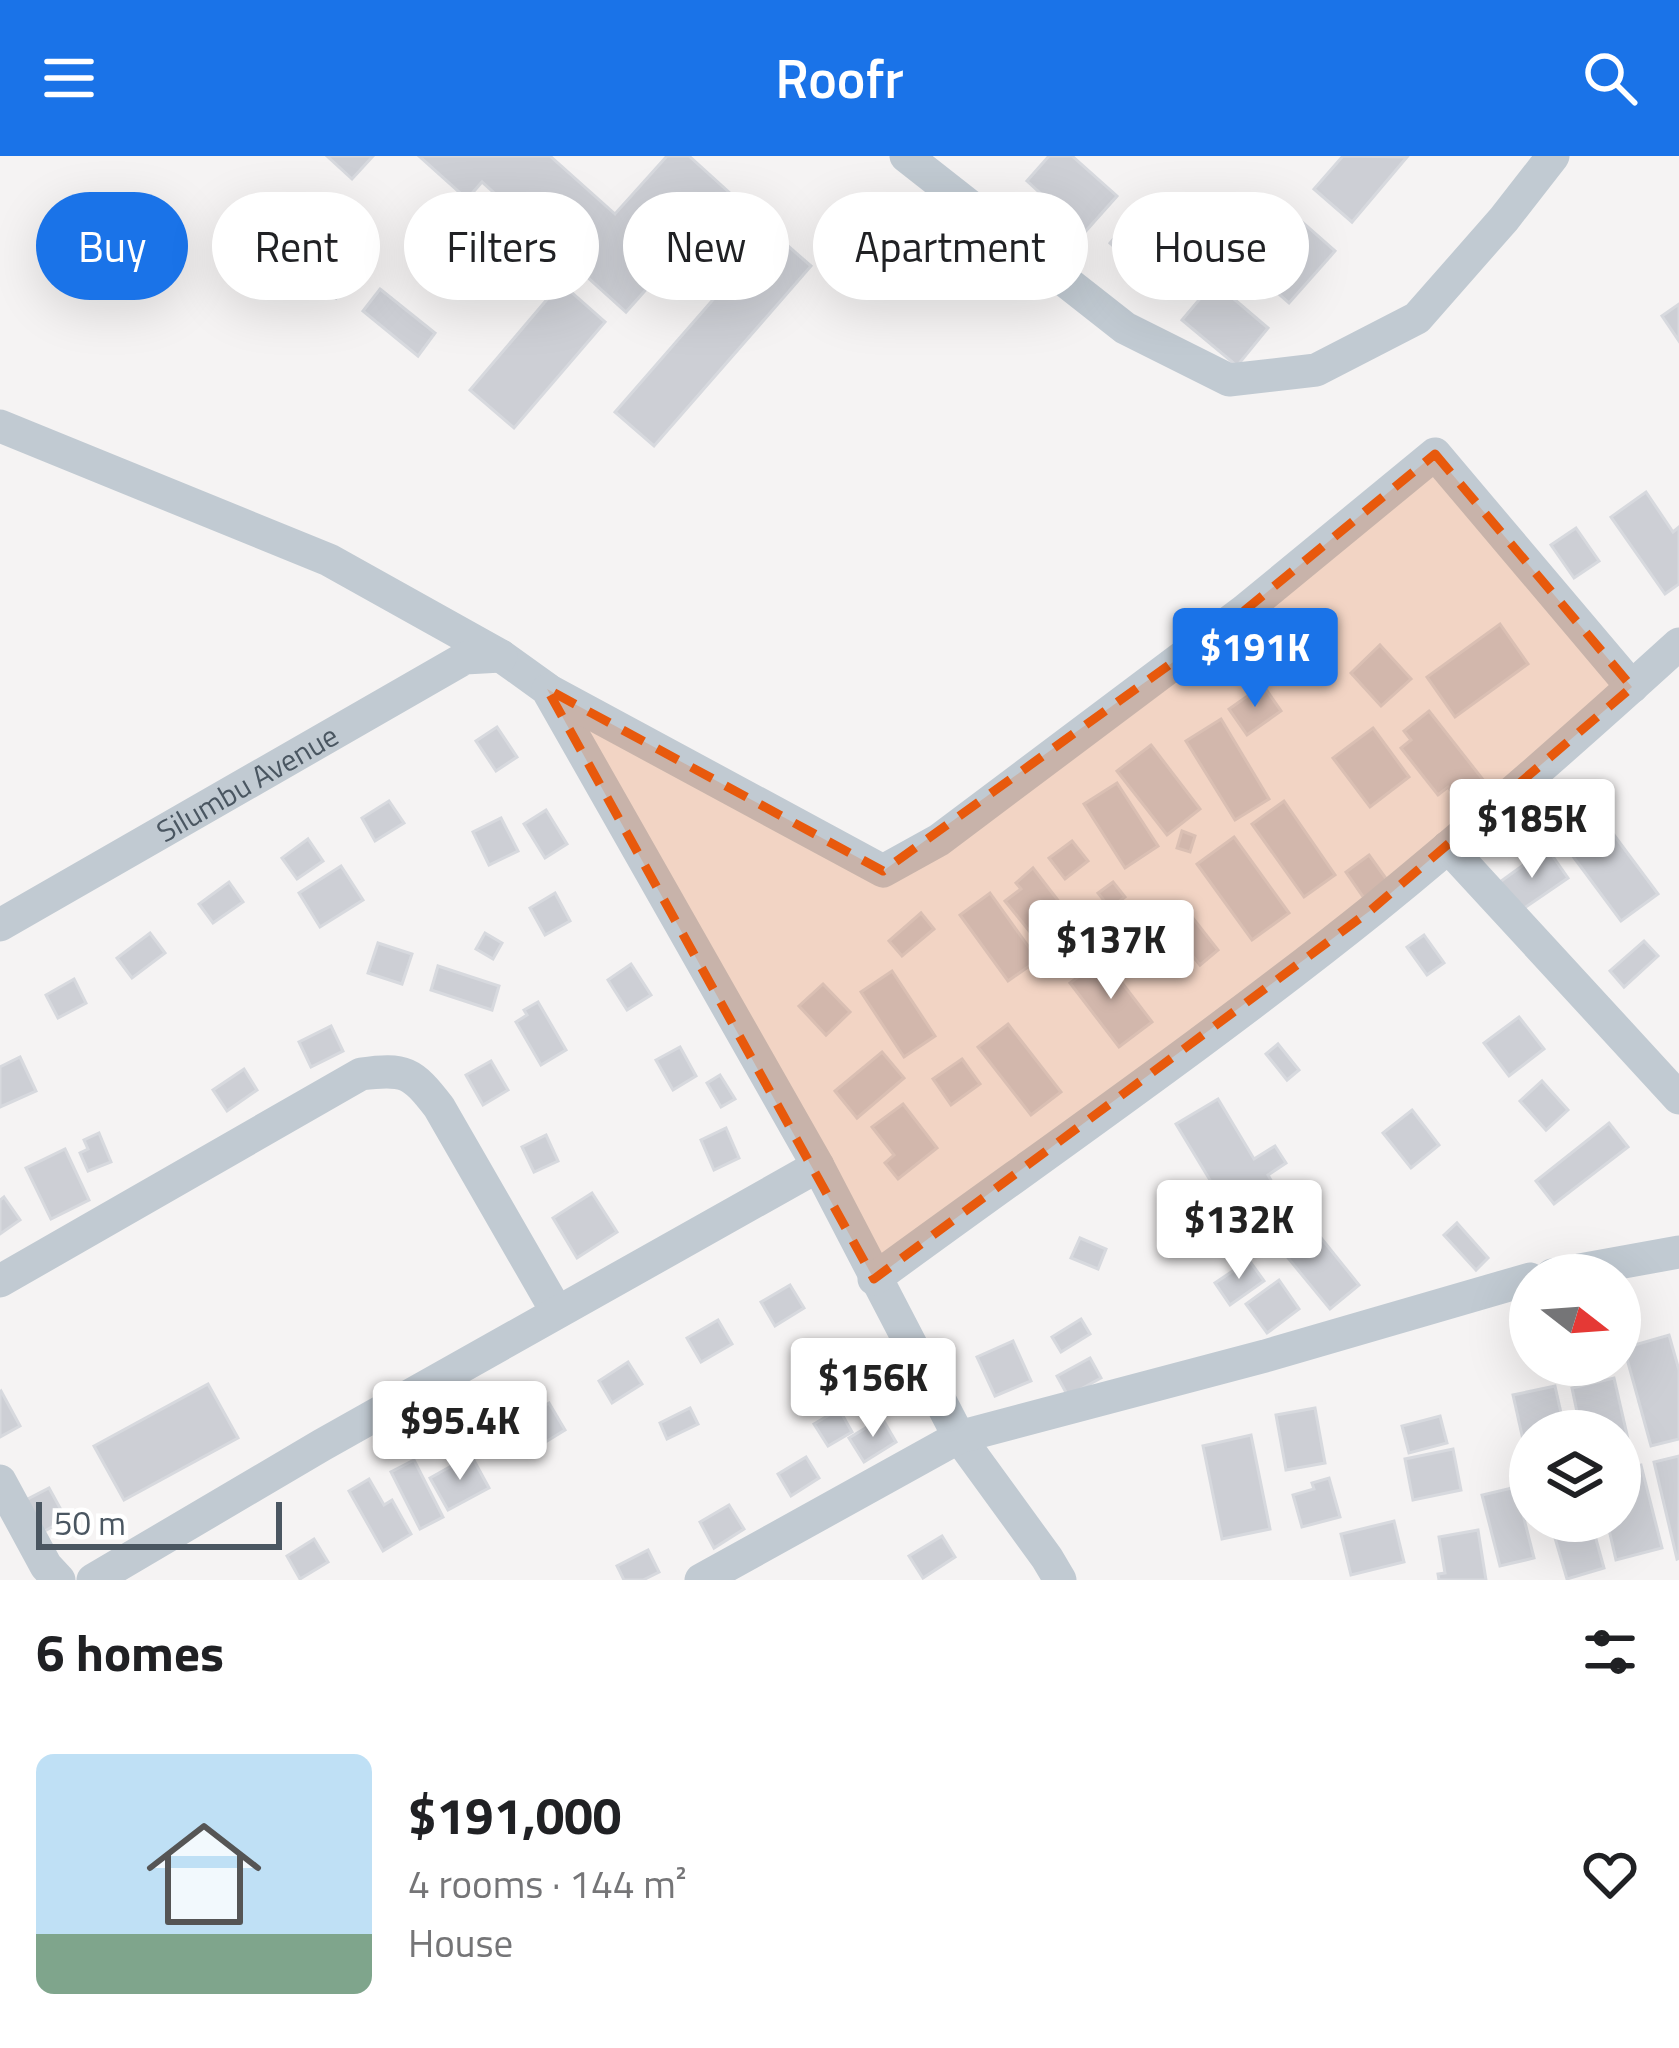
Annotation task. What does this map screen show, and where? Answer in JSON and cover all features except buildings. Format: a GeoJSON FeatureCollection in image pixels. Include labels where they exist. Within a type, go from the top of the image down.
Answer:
{"type":"FeatureCollection","features":[{"type":"Feature","properties":{"kind":"street"},"geometry":{"type":"LineString","coordinates":[[906,156],[1125,328],[1229,380],[1316,370],[1417,318],[1552,156]]}},
{"type":"Feature","properties":{"kind":"street"},"geometry":{"type":"LineString","coordinates":[[0,426],[329,560],[501,656],[547,689],[883,872],[939,840],[1244,611],[1435,454],[1631,687]]}},
{"type":"Feature","properties":{"kind":"street"},"geometry":{"type":"LineString","coordinates":[[874,1279],[1371,910],[1679,644]]}},
{"type":"Feature","properties":{"kind":"street","name":"Silumbu Avenue"},"geometry":{"type":"LineString","coordinates":[[0,925],[465,658],[501,656]]}},
{"type":"Feature","properties":{"kind":"street"},"geometry":{"type":"LineString","coordinates":[[547,689],[818,1166],[959,1437],[1060,1580]]}},
{"type":"Feature","properties":{"kind":"street"},"geometry":{"type":"LineString","coordinates":[[1448,847],[1679,1098]]}},
{"type":"Feature","properties":{"kind":"street"},"geometry":{"type":"LineString","coordinates":[[0,1281],[361,1074],[394,1070],[421,1083],[440,1107],[557,1312]]}},
{"type":"Feature","properties":{"kind":"street"},"geometry":{"type":"LineString","coordinates":[[93,1580],[818,1166]]}},
{"type":"Feature","properties":{"kind":"street"},"geometry":{"type":"LineString","coordinates":[[1641,1259],[1679,1252]]}},
{"type":"Feature","properties":{"kind":"street"},"geometry":{"type":"LineString","coordinates":[[701,1580],[959,1437],[1509,1285]]}},
{"type":"Feature","properties":{"kind":"street"},"geometry":{"type":"LineString","coordinates":[[0,1480],[46,1566],[59,1580]]}},
{"type":"Feature","properties":{"kind":"highlighted area"},"geometry":{"type":"Polygon","coordinates":[[[1435,454],[1632,687],[1371,910],[874,1279],[547,689],[883,871],[1244,611],[1435,454]]]}}]}
